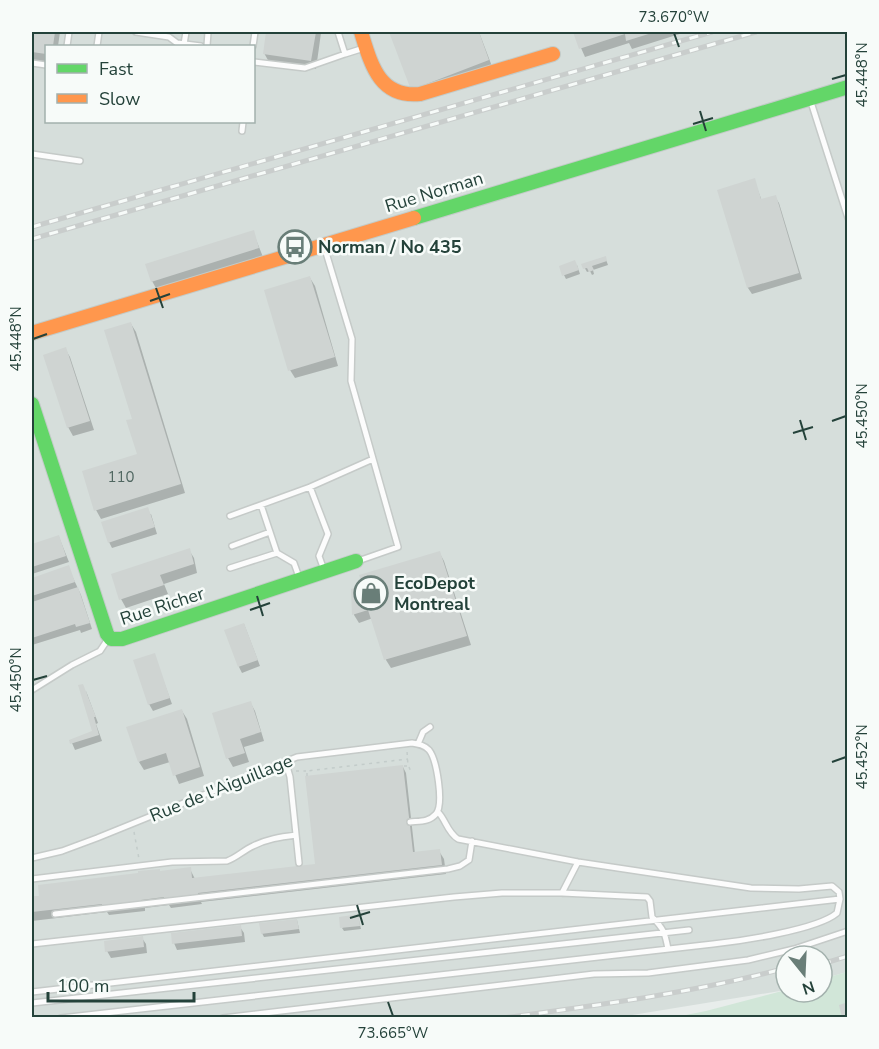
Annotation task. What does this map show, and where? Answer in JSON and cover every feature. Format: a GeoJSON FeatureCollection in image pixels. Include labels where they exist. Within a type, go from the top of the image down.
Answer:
{"type":"FeatureCollection","features":[{"type":"Feature","properties":{"kind":"street"},"geometry":{"type":"LineString","coordinates":[[361,32],[373,69],[382,82],[396,92],[411,96],[553,54]]}},
{"type":"Feature","properties":{"kind":"street","name":"Rue Norman"},"geometry":{"type":"LineString","coordinates":[[32,333],[848,87]]}},
{"type":"Feature","properties":{"kind":"street","name":"Rue Richer"},"geometry":{"type":"LineString","coordinates":[[32,404],[109,637],[113,640],[122,639],[356,561]]}},
{"type":"Feature","properties":{"kind":"lane"},"geometry":{"type":"LineString","coordinates":[[136,32],[169,37],[177,43],[192,45]]}},
{"type":"Feature","properties":{"kind":"lane"},"geometry":{"type":"LineString","coordinates":[[184,44],[186,32]]}},
{"type":"Feature","properties":{"kind":"lane"},"geometry":{"type":"LineString","coordinates":[[338,32],[345,54]]}},
{"type":"Feature","properties":{"kind":"lane"},"geometry":{"type":"LineString","coordinates":[[255,62],[305,68],[366,47]]}},
{"type":"Feature","properties":{"kind":"lane"},"geometry":{"type":"LineString","coordinates":[[809,98],[848,218]]}},
{"type":"Feature","properties":{"kind":"lane"},"geometry":{"type":"LineString","coordinates":[[242,131],[243,123]]}},
{"type":"Feature","properties":{"kind":"lane"},"geometry":{"type":"LineString","coordinates":[[32,154],[80,161]]}},
{"type":"Feature","properties":{"kind":"lane"},"geometry":{"type":"LineString","coordinates":[[324,245],[352,339],[351,381],[398,547],[356,561]]}},
{"type":"Feature","properties":{"kind":"lane"},"geometry":{"type":"LineString","coordinates":[[230,516],[310,487],[373,459]]}},
{"type":"Feature","properties":{"kind":"lane"},"geometry":{"type":"LineString","coordinates":[[310,487],[328,534],[319,556],[324,572]]}},
{"type":"Feature","properties":{"kind":"lane"},"geometry":{"type":"LineString","coordinates":[[261,505],[278,553],[294,563],[300,580]]}},
{"type":"Feature","properties":{"kind":"lane"},"geometry":{"type":"LineString","coordinates":[[232,546],[270,532]]}},
{"type":"Feature","properties":{"kind":"lane"},"geometry":{"type":"LineString","coordinates":[[230,568],[278,553]]}},
{"type":"Feature","properties":{"kind":"lane"},"geometry":{"type":"LineString","coordinates":[[32,690],[100,651],[109,637]]}},
{"type":"Feature","properties":{"kind":"lane"},"geometry":{"type":"LineString","coordinates":[[410,822],[429,819],[438,812],[440,806],[434,758],[427,748],[418,744],[423,732],[430,727]]}},
{"type":"Feature","properties":{"kind":"lane","name":"Rue de l'Aiguillage"},"geometry":{"type":"LineString","coordinates":[[32,858],[83,843],[303,755],[408,743],[418,744]]}},
{"type":"Feature","properties":{"kind":"lane"},"geometry":{"type":"LineString","coordinates":[[286,762],[299,863]]}},
{"type":"Feature","properties":{"kind":"lane"},"geometry":{"type":"LineString","coordinates":[[62,1017],[734,941],[812,924],[835,915],[840,899],[839,891],[832,886],[799,890],[761,889],[578,862],[458,839],[452,834],[438,812]]}},
{"type":"Feature","properties":{"kind":"lane"},"geometry":{"type":"LineString","coordinates":[[32,879],[172,862],[220,862],[234,859],[253,845],[270,839],[296,835]]}},
{"type":"Feature","properties":{"kind":"lane"},"geometry":{"type":"LineString","coordinates":[[55,914],[448,869],[460,866],[469,860],[472,842]]}},
{"type":"Feature","properties":{"kind":"lane"},"geometry":{"type":"LineString","coordinates":[[562,893],[578,862]]}},
{"type":"Feature","properties":{"kind":"lane"},"geometry":{"type":"LineString","coordinates":[[32,944],[454,897],[502,893],[562,893],[645,896],[650,900],[652,917],[662,926],[668,949]]}},
{"type":"Feature","properties":{"kind":"lane"},"geometry":{"type":"LineString","coordinates":[[32,992],[840,899]]}},
{"type":"Feature","properties":{"kind":"lane"},"geometry":{"type":"LineString","coordinates":[[32,1003],[689,930]]}},
{"type":"Feature","properties":{"kind":"lane"},"geometry":{"type":"LineString","coordinates":[[224,1017],[594,974],[648,973],[717,964],[768,956],[848,931]]}},
{"type":"Feature","properties":{"kind":"path"},"geometry":{"type":"LineString","coordinates":[[406,750],[411,772]]}},
{"type":"Feature","properties":{"kind":"path"},"geometry":{"type":"LineString","coordinates":[[288,772],[408,759]]}},
{"type":"Feature","properties":{"kind":"path"},"geometry":{"type":"LineString","coordinates":[[363,765],[364,769]]}},
{"type":"Feature","properties":{"kind":"path"},"geometry":{"type":"LineString","coordinates":[[307,771],[308,776]]}},
{"type":"Feature","properties":{"kind":"path"},"geometry":{"type":"LineString","coordinates":[[136,837],[140,861]]}},
{"type":"Feature","properties":{"kind":"shaded area"},"geometry":{"type":"Polygon","coordinates":[[[32,32],[847,32],[847,972],[834,976],[834,944],[774,944],[774,992],[620,1017],[32,1017],[32,32]]]}},
{"type":"Feature","properties":{"kind":"green space"},"geometry":{"type":"Polygon","coordinates":[[[847,972],[847,1017],[671,1018],[774,993],[774,1004],[834,1004],[834,976],[847,972]]]}},
{"type":"Feature","properties":{"kind":"building"},"geometry":{"type":"Polygon","coordinates":[[[32,32],[55,32],[53,45],[45,45],[45,54],[32,52],[32,32]]]}},
{"type":"Feature","properties":{"kind":"building"},"geometry":{"type":"Polygon","coordinates":[[[266,32],[316,32],[311,61],[263,54],[266,32]]]}},
{"type":"Feature","properties":{"kind":"building"},"geometry":{"type":"Polygon","coordinates":[[[389,32],[479,32],[489,60],[411,90],[389,32]]]}},
{"type":"Feature","properties":{"kind":"building"},"geometry":{"type":"Polygon","coordinates":[[[573,32],[655,32],[626,41],[625,34],[579,49],[573,32]]]}},
{"type":"Feature","properties":{"kind":"building"},"geometry":{"type":"Polygon","coordinates":[[[755,178],[761,199],[776,195],[799,273],[747,288],[717,190],[755,178]]]}},
{"type":"Feature","properties":{"kind":"building"},"geometry":{"type":"Polygon","coordinates":[[[254,230],[259,248],[151,282],[145,264],[254,230]]]}},
{"type":"Feature","properties":{"kind":"building"},"geometry":{"type":"Polygon","coordinates":[[[606,256],[607,261],[592,266],[594,270],[589,272],[587,268],[583,269],[581,264],[606,256]]]}},
{"type":"Feature","properties":{"kind":"building"},"geometry":{"type":"Polygon","coordinates":[[[575,260],[579,270],[562,276],[559,266],[575,260]]]}},
{"type":"Feature","properties":{"kind":"building"},"geometry":{"type":"Polygon","coordinates":[[[310,276],[335,357],[288,371],[264,290],[310,276]]]}},
{"type":"Feature","properties":{"kind":"building"},"geometry":{"type":"Polygon","coordinates":[[[131,322],[181,484],[94,511],[82,471],[137,454],[126,420],[132,419],[104,330],[131,322]]]}},
{"type":"Feature","properties":{"kind":"building"},"geometry":{"type":"Polygon","coordinates":[[[66,347],[90,421],[67,428],[43,355],[66,347]]]}},
{"type":"Feature","properties":{"kind":"building"},"geometry":{"type":"Polygon","coordinates":[[[148,507],[155,527],[108,543],[101,522],[148,507]]]}},
{"type":"Feature","properties":{"kind":"building"},"geometry":{"type":"Polygon","coordinates":[[[59,535],[66,556],[32,567],[32,544],[59,535]]]}},
{"type":"Feature","properties":{"kind":"building"},"geometry":{"type":"Polygon","coordinates":[[[190,548],[194,564],[160,575],[164,585],[119,600],[111,574],[190,548]]]}},
{"type":"Feature","properties":{"kind":"building"},"geometry":{"type":"Polygon","coordinates":[[[440,551],[467,636],[384,660],[368,610],[352,615],[351,589],[363,585],[359,575],[440,551]]]}},
{"type":"Feature","properties":{"kind":"building"},"geometry":{"type":"Polygon","coordinates":[[[69,565],[75,582],[32,596],[32,578],[69,565]]]}},
{"type":"Feature","properties":{"kind":"building"},"geometry":{"type":"Polygon","coordinates":[[[78,587],[90,623],[76,627],[75,624],[32,638],[32,602],[78,587]]]}},
{"type":"Feature","properties":{"kind":"building"},"geometry":{"type":"Polygon","coordinates":[[[244,623],[258,660],[238,667],[224,630],[244,623]]]}},
{"type":"Feature","properties":{"kind":"building"},"geometry":{"type":"Polygon","coordinates":[[[155,653],[170,698],[148,705],[133,660],[155,653]]]}},
{"type":"Feature","properties":{"kind":"building"},"geometry":{"type":"Polygon","coordinates":[[[83,684],[96,717],[94,717],[99,735],[70,744],[69,740],[92,731],[78,685],[83,684]]]}},
{"type":"Feature","properties":{"kind":"building"},"geometry":{"type":"Polygon","coordinates":[[[251,701],[261,732],[240,739],[245,753],[226,759],[212,713],[251,701]]]}},
{"type":"Feature","properties":{"kind":"building"},"geometry":{"type":"Polygon","coordinates":[[[182,709],[200,767],[173,776],[166,753],[138,762],[126,727],[182,709]]]}},
{"type":"Feature","properties":{"kind":"building"},"geometry":{"type":"Polygon","coordinates":[[[403,765],[413,852],[440,849],[442,865],[198,893],[198,896],[164,900],[164,897],[141,900],[141,903],[102,907],[102,904],[32,912],[32,896],[39,896],[38,885],[160,869],[160,871],[191,867],[192,878],[315,864],[305,776],[403,765]]]}},
{"type":"Feature","properties":{"kind":"building"},"geometry":{"type":"Polygon","coordinates":[[[359,914],[360,926],[340,928],[339,917],[359,914]]]}},
{"type":"Feature","properties":{"kind":"building"},"geometry":{"type":"Polygon","coordinates":[[[297,919],[299,929],[261,934],[259,923],[297,919]]]}},
{"type":"Feature","properties":{"kind":"building"},"geometry":{"type":"Polygon","coordinates":[[[241,925],[242,936],[172,944],[171,933],[241,925]]]}},
{"type":"Feature","properties":{"kind":"building"},"geometry":{"type":"Polygon","coordinates":[[[143,936],[144,947],[105,952],[104,941],[143,936]]]}},
{"type":"Feature","properties":{"kind":"building"},"geometry":{"type":"Polygon","coordinates":[[[848,1002],[848,1016],[842,1018],[839,1005],[848,1002]]]}},
{"type":"Feature","properties":{"kind":"railway"},"geometry":{"type":"LineString","coordinates":[[32,227],[712,32]]}},
{"type":"Feature","properties":{"kind":"railway"},"geometry":{"type":"LineString","coordinates":[[32,239],[756,32]]}},
{"type":"Feature","properties":{"kind":"railway"},"geometry":{"type":"LineString","coordinates":[[834,960],[848,956]]}},
{"type":"Feature","properties":{"kind":"railway"},"geometry":{"type":"LineString","coordinates":[[503,1018],[681,991],[774,971]]}},
{"type":"Feature","properties":{"kind":"traffic: fast"},"geometry":{"type":"LineString","coordinates":[[414,218],[848,87]]}},
{"type":"Feature","properties":{"kind":"traffic: fast"},"geometry":{"type":"LineString","coordinates":[[32,404],[107,634],[111,639],[122,639],[356,561]]}},
{"type":"Feature","properties":{"kind":"traffic: slow"},"geometry":{"type":"LineString","coordinates":[[361,32],[373,67],[379,77],[386,85],[406,94],[420,94],[553,54]]}},
{"type":"Feature","properties":{"kind":"traffic: slow"},"geometry":{"type":"LineString","coordinates":[[32,333],[414,218]]}},
{"type":"Feature","properties":{"kind":"place","name":"Norman / No 435"},"geometry":{"type":"Point","coordinates":[295,247]}},
{"type":"Feature","properties":{"kind":"place","name":"EcoDepot Montreal"},"geometry":{"type":"Point","coordinates":[371,593]}}]}
